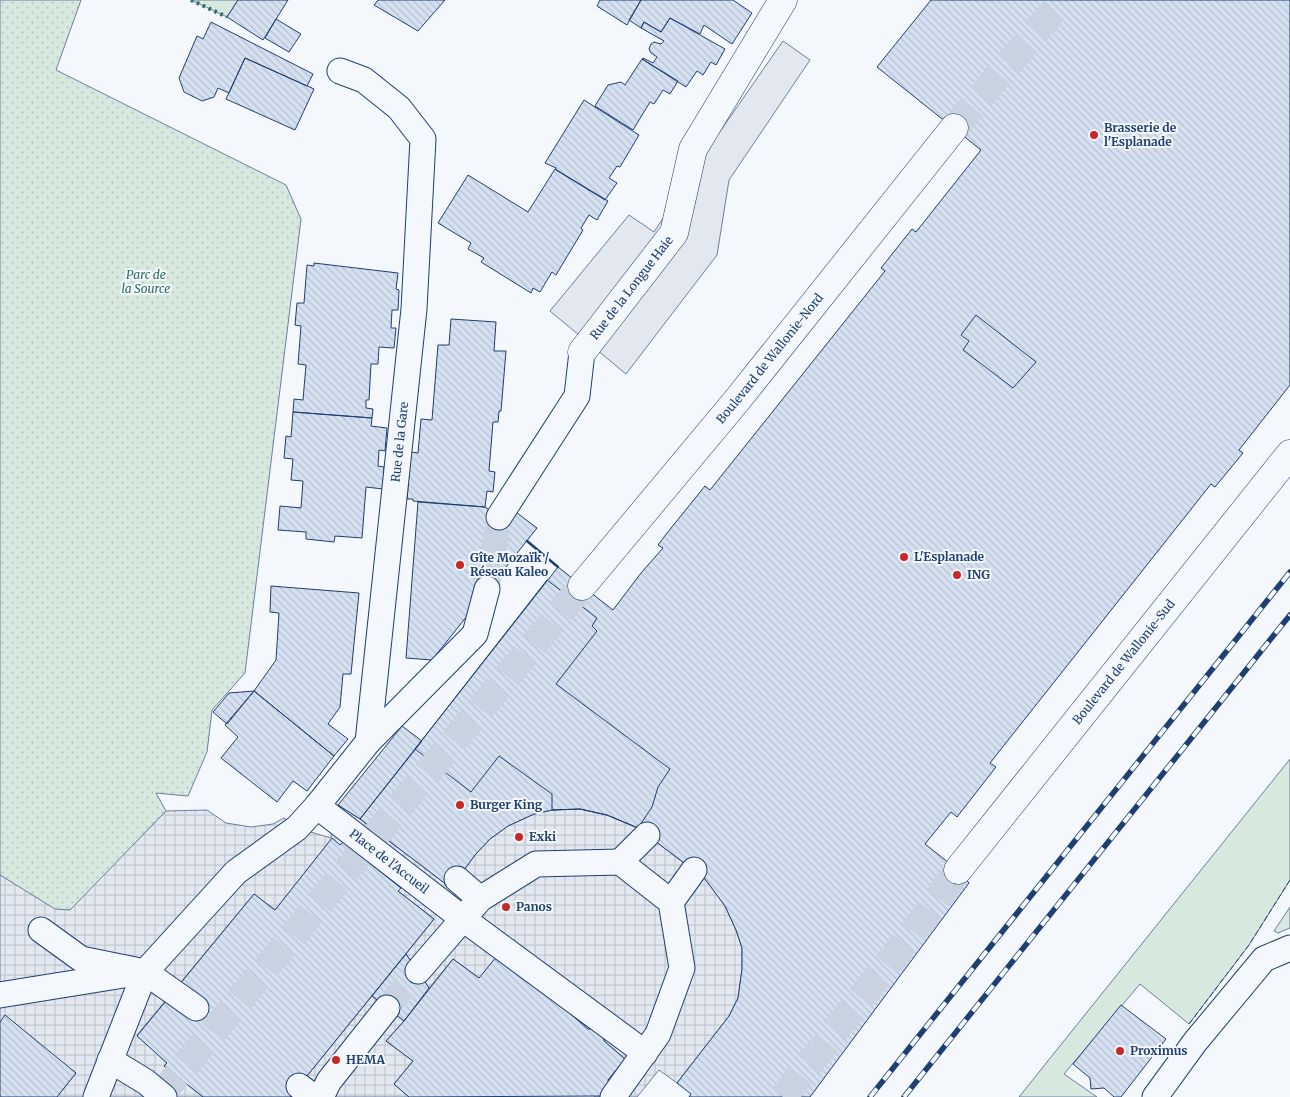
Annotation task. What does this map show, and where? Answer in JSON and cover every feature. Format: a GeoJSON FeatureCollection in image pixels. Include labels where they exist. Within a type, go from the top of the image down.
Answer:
{"type":"FeatureCollection","features":[{"type":"Feature","properties":{"kind":"main road","name":"Rue de la Longue Haie"},"geometry":{"type":"LineString","coordinates":[[582,352],[674,233],[693,149],[782,0]]}},
{"type":"Feature","properties":{"kind":"main road","name":"Boulevard de Wallonie-Nord"},"geometry":{"type":"LineString","coordinates":[[582,586],[738,399],[954,128]]}},
{"type":"Feature","properties":{"kind":"main road","name":"Boulevard de Wallonie-Sud"},"geometry":{"type":"LineString","coordinates":[[958,870],[1290,454]]}},
{"type":"Feature","properties":{"kind":"street","name":"Rue de la Gare"},"geometry":{"type":"LineString","coordinates":[[340,71],[364,80],[399,108],[423,139],[414,309],[368,742]]}},
{"type":"Feature","properties":{"kind":"street","name":"Rue de la Longue Haie"},"geometry":{"type":"LineString","coordinates":[[499,517],[577,396],[582,352]]}},
{"type":"Feature","properties":{"kind":"street"},"geometry":{"type":"LineString","coordinates":[[96,1097],[145,972],[236,872],[297,828],[368,742],[474,634],[487,589]]}},
{"type":"Feature","properties":{"kind":"street","name":"Place de l'Accueil"},"geometry":{"type":"LineString","coordinates":[[316,806],[462,918],[645,1053]]}},
{"type":"Feature","properties":{"kind":"street"},"geometry":{"type":"LineString","coordinates":[[620,862],[647,835]]}},
{"type":"Feature","properties":{"kind":"street"},"geometry":{"type":"LineString","coordinates":[[418,971],[480,899],[536,864],[620,862],[671,902],[682,968],[658,1034],[645,1053],[624,1093]]}},
{"type":"Feature","properties":{"kind":"street"},"geometry":{"type":"LineString","coordinates":[[671,902],[694,870]]}},
{"type":"Feature","properties":{"kind":"street"},"geometry":{"type":"LineString","coordinates":[[457,879],[480,899]]}},
{"type":"Feature","properties":{"kind":"street"},"geometry":{"type":"LineString","coordinates":[[41,930],[81,959],[145,972],[196,1008]]}},
{"type":"Feature","properties":{"kind":"street"},"geometry":{"type":"LineString","coordinates":[[1155,1097],[1195,1042],[1264,959],[1290,948]]}},
{"type":"Feature","properties":{"kind":"street"},"geometry":{"type":"LineString","coordinates":[[0,995],[145,972]]}},
{"type":"Feature","properties":{"kind":"street"},"geometry":{"type":"LineString","coordinates":[[322,1097],[329,1081],[388,1008]]}},
{"type":"Feature","properties":{"kind":"street"},"geometry":{"type":"LineString","coordinates":[[110,1060],[146,1082],[164,1097]]}},
{"type":"Feature","properties":{"kind":"green space","name":"Parc de la Source"},"geometry":{"type":"Polygon","coordinates":[[[0,0],[81,0],[56,70],[286,185],[301,219],[245,673],[212,710],[207,752],[188,796],[156,793],[166,811],[71,910],[55,910],[0,875],[0,0]]]}},
{"type":"Feature","properties":{"kind":"green space"},"geometry":{"type":"Polygon","coordinates":[[[191,0],[238,0],[227,17],[191,0]]]}},
{"type":"Feature","properties":{"kind":"green space"},"geometry":{"type":"Polygon","coordinates":[[[1290,759],[1290,880],[1249,945],[1189,1024],[1140,984],[1064,1074],[1097,1097],[1019,1097],[1290,759]]]}},
{"type":"Feature","properties":{"kind":"green space"},"geometry":{"type":"Polygon","coordinates":[[[1290,907],[1290,928],[1278,933],[1274,931],[1290,907]]]}},
{"type":"Feature","properties":{"kind":"shaded area"},"geometry":{"type":"Polygon","coordinates":[[[783,41],[810,60],[729,180],[717,255],[626,374],[550,311],[629,215],[654,232],[712,143],[783,41]]]}},
{"type":"Feature","properties":{"kind":"shaded area"},"geometry":{"type":"Polygon","coordinates":[[[338,805],[360,819],[451,888],[475,855],[490,839],[508,826],[534,814],[552,810],[580,809],[607,815],[638,828],[705,879],[725,906],[742,948],[742,969],[738,998],[729,1016],[677,1083],[659,1070],[637,1097],[594,1097],[596,1095],[600,1096],[609,1086],[608,1080],[625,1059],[604,1041],[603,1037],[594,1029],[588,1029],[567,1011],[568,1008],[479,978],[453,959],[429,988],[406,954],[434,919],[398,891],[401,888],[344,842],[340,845],[332,839],[275,910],[254,894],[137,1035],[167,1063],[164,1066],[203,1097],[57,1097],[76,1073],[0,1022],[0,875],[55,909],[70,910],[166,811],[207,810],[226,823],[251,827],[273,824],[284,818],[297,828],[331,838],[332,817],[338,805]]]}},
{"type":"Feature","properties":{"kind":"shaded area"},"geometry":{"type":"Polygon","coordinates":[[[372,996],[404,1021],[386,1041],[413,1061],[394,1084],[409,1097],[290,1097],[372,996]]]}},
{"type":"Feature","properties":{"kind":"building"},"geometry":{"type":"Polygon","coordinates":[[[238,0],[288,0],[263,40],[227,17],[238,0]]]}},
{"type":"Feature","properties":{"kind":"building"},"geometry":{"type":"Polygon","coordinates":[[[378,0],[445,0],[418,31],[374,5],[378,0]]]}},
{"type":"Feature","properties":{"kind":"building"},"geometry":{"type":"Polygon","coordinates":[[[600,0],[641,0],[627,25],[597,6],[600,0]]]}},
{"type":"Feature","properties":{"kind":"building"},"geometry":{"type":"Polygon","coordinates":[[[641,0],[733,0],[752,13],[732,44],[704,25],[700,34],[670,18],[661,32],[644,22],[641,28],[629,20],[641,0]]]}},
{"type":"Feature","properties":{"kind":"building","name":"L'Esplanade"},"geometry":{"type":"Polygon","coordinates":[[[931,0],[1290,0],[1290,385],[1239,450],[1243,453],[1215,487],[1211,484],[990,763],[996,767],[957,817],[951,812],[925,844],[958,870],[969,883],[810,1097],[689,1097],[691,1094],[677,1083],[729,1016],[738,998],[742,969],[742,948],[736,930],[725,906],[705,879],[638,828],[607,815],[580,809],[552,810],[534,814],[508,826],[490,839],[475,855],[451,888],[360,819],[558,567],[613,610],[663,548],[658,545],[667,533],[705,486],[710,490],[885,271],[881,268],[912,229],[916,232],[981,150],[877,67],[931,0]]]}},
{"type":"Feature","properties":{"kind":"building"},"geometry":{"type":"Polygon","coordinates":[[[670,18],[725,49],[716,65],[711,62],[703,75],[697,71],[686,87],[642,59],[653,63],[657,57],[649,49],[651,44],[654,42],[661,44],[664,41],[641,28],[644,22],[661,32],[670,18]]]}},
{"type":"Feature","properties":{"kind":"building"},"geometry":{"type":"Polygon","coordinates":[[[276,19],[301,34],[289,52],[265,38],[276,19]]]}},
{"type":"Feature","properties":{"kind":"building"},"geometry":{"type":"Polygon","coordinates":[[[211,22],[313,74],[307,86],[245,58],[229,93],[218,88],[214,97],[202,101],[184,92],[179,78],[197,36],[203,39],[211,22]]]}},
{"type":"Feature","properties":{"kind":"building"},"geometry":{"type":"Polygon","coordinates":[[[245,58],[314,89],[295,130],[226,99],[245,58]]]}},
{"type":"Feature","properties":{"kind":"building"},"geometry":{"type":"Polygon","coordinates":[[[642,59],[678,81],[670,94],[663,90],[654,104],[650,102],[633,130],[595,106],[608,85],[621,82],[625,85],[642,59]]]}},
{"type":"Feature","properties":{"kind":"building"},"geometry":{"type":"Polygon","coordinates":[[[584,100],[639,135],[620,167],[617,166],[609,178],[617,183],[605,200],[556,170],[556,168],[545,163],[584,100]]]}},
{"type":"Feature","properties":{"kind":"building"},"geometry":{"type":"Polygon","coordinates":[[[555,169],[608,201],[597,220],[589,215],[581,228],[583,230],[556,275],[552,272],[540,292],[533,288],[531,293],[481,262],[484,258],[468,249],[471,243],[438,223],[468,175],[528,212],[555,169]]]}},
{"type":"Feature","properties":{"kind":"building"},"geometry":{"type":"Polygon","coordinates":[[[314,263],[398,273],[396,289],[399,290],[398,310],[392,310],[391,328],[396,328],[394,348],[379,347],[378,364],[371,364],[369,400],[366,400],[366,408],[373,409],[372,418],[293,412],[294,399],[303,400],[306,365],[298,364],[301,326],[295,325],[297,303],[304,303],[307,265],[314,266],[314,263]]]}},
{"type":"Feature","properties":{"kind":"building"},"geometry":{"type":"Polygon","coordinates":[[[976,315],[1036,362],[1013,388],[963,350],[969,341],[961,335],[976,315]]]}},
{"type":"Feature","properties":{"kind":"building"},"geometry":{"type":"Polygon","coordinates":[[[451,319],[496,322],[494,351],[506,351],[501,411],[499,411],[498,422],[493,422],[489,471],[495,472],[493,492],[487,491],[485,507],[407,499],[411,452],[418,453],[421,419],[432,420],[438,345],[449,345],[451,319]]]}},
{"type":"Feature","properties":{"kind":"building"},"geometry":{"type":"Polygon","coordinates":[[[293,412],[372,418],[371,426],[387,428],[385,451],[379,450],[378,466],[384,467],[383,489],[366,487],[362,538],[335,536],[334,542],[306,539],[306,532],[278,530],[280,506],[301,508],[303,481],[291,480],[293,459],[284,458],[286,436],[291,437],[293,412]]]}},
{"type":"Feature","properties":{"kind":"building","name":"Gîte Mozaïk / Réseau Kaleo"},"geometry":{"type":"Polygon","coordinates":[[[418,502],[485,507],[504,520],[513,510],[537,528],[432,660],[406,658],[418,502]]]}},
{"type":"Feature","properties":{"kind":"building"},"geometry":{"type":"Polygon","coordinates":[[[547,580],[597,618],[592,626],[597,631],[556,684],[670,769],[658,787],[652,807],[638,828],[607,815],[580,809],[552,810],[552,794],[499,756],[471,792],[415,749],[547,580]]]}},
{"type":"Feature","properties":{"kind":"building"},"geometry":{"type":"Polygon","coordinates":[[[271,586],[359,593],[351,674],[343,674],[340,707],[328,724],[348,739],[334,756],[254,691],[276,660],[279,613],[270,612],[271,586]]]}},
{"type":"Feature","properties":{"kind":"building"},"geometry":{"type":"Polygon","coordinates":[[[254,691],[227,724],[213,712],[229,693],[254,691]]]}},
{"type":"Feature","properties":{"kind":"building"},"geometry":{"type":"Polygon","coordinates":[[[254,691],[334,756],[307,791],[293,781],[277,802],[221,758],[238,737],[225,725],[254,691]]]}},
{"type":"Feature","properties":{"kind":"building"},"geometry":{"type":"Polygon","coordinates":[[[402,726],[422,741],[360,819],[338,805],[402,726]]]}},
{"type":"Feature","properties":{"kind":"building"},"geometry":{"type":"Polygon","coordinates":[[[332,838],[340,845],[343,842],[401,888],[398,891],[434,919],[290,1097],[203,1097],[164,1066],[167,1063],[137,1036],[254,894],[275,910],[332,838]]]}},
{"type":"Feature","properties":{"kind":"building"},"geometry":{"type":"Polygon","coordinates":[[[406,954],[429,988],[404,1021],[372,996],[406,954]]]}},
{"type":"Feature","properties":{"kind":"building"},"geometry":{"type":"Polygon","coordinates":[[[497,956],[568,1008],[567,1011],[588,1029],[594,1029],[603,1037],[604,1041],[625,1059],[608,1080],[609,1086],[600,1096],[409,1097],[394,1084],[413,1061],[386,1041],[453,959],[479,978],[497,956]]]}},
{"type":"Feature","properties":{"kind":"building","name":"Proximus"},"geometry":{"type":"Polygon","coordinates":[[[1121,1005],[1166,1039],[1121,1097],[1114,1097],[1104,1088],[1091,1089],[1090,1078],[1073,1064],[1121,1005]]]}},
{"type":"Feature","properties":{"kind":"building"},"geometry":{"type":"Polygon","coordinates":[[[5,1015],[76,1073],[57,1097],[0,1097],[0,1022],[5,1015]]]}},
{"type":"Feature","properties":{"kind":"tunnel"},"geometry":{"type":"LineString","coordinates":[[954,128],[1063,0]]}},
{"type":"Feature","properties":{"kind":"tunnel"},"geometry":{"type":"LineString","coordinates":[[487,589],[499,517]]}},
{"type":"Feature","properties":{"kind":"tunnel"},"geometry":{"type":"LineString","coordinates":[[159,1097],[582,586]]}},
{"type":"Feature","properties":{"kind":"tunnel"},"geometry":{"type":"LineString","coordinates":[[783,1097],[927,914],[958,870]]}},
{"type":"Feature","properties":{"kind":"tunnel"},"geometry":{"type":"LineString","coordinates":[[387,1008],[418,971]]}},
{"type":"Feature","properties":{"kind":"railway"},"geometry":{"type":"LineString","coordinates":[[870,1097],[1290,572]]}},
{"type":"Feature","properties":{"kind":"railway"},"geometry":{"type":"LineString","coordinates":[[904,1097],[1290,615]]}},
{"type":"Feature","properties":{"kind":"hedge"},"geometry":{"type":"LineString","coordinates":[[191,0],[227,17]]}},
{"type":"Feature","properties":{"kind":"fence"},"geometry":{"type":"LineString","coordinates":[[1189,1024],[1249,945],[1290,880]]}},
{"type":"Feature","properties":{"kind":"wall"},"geometry":{"type":"LineString","coordinates":[[527,541],[558,567]]}},
{"type":"Feature","properties":{"kind":"place","name":"Brasserie de l'Esplanade"},"geometry":{"type":"Point","coordinates":[1094,135]}},
{"type":"Feature","properties":{"kind":"place","name":"L'Esplanade"},"geometry":{"type":"Point","coordinates":[904,557]}},
{"type":"Feature","properties":{"kind":"place","name":"Gîte Mozaïk / Réseau Kaleo"},"geometry":{"type":"Point","coordinates":[460,565]}},
{"type":"Feature","properties":{"kind":"place","name":"ING"},"geometry":{"type":"Point","coordinates":[957,575]}},
{"type":"Feature","properties":{"kind":"place","name":"Burger King"},"geometry":{"type":"Point","coordinates":[460,805]}},
{"type":"Feature","properties":{"kind":"place","name":"Exki"},"geometry":{"type":"Point","coordinates":[519,837]}},
{"type":"Feature","properties":{"kind":"place","name":"Panos"},"geometry":{"type":"Point","coordinates":[506,907]}},
{"type":"Feature","properties":{"kind":"place","name":"Proximus"},"geometry":{"type":"Point","coordinates":[1120,1051]}},
{"type":"Feature","properties":{"kind":"place","name":"HEMA"},"geometry":{"type":"Point","coordinates":[336,1060]}}]}
